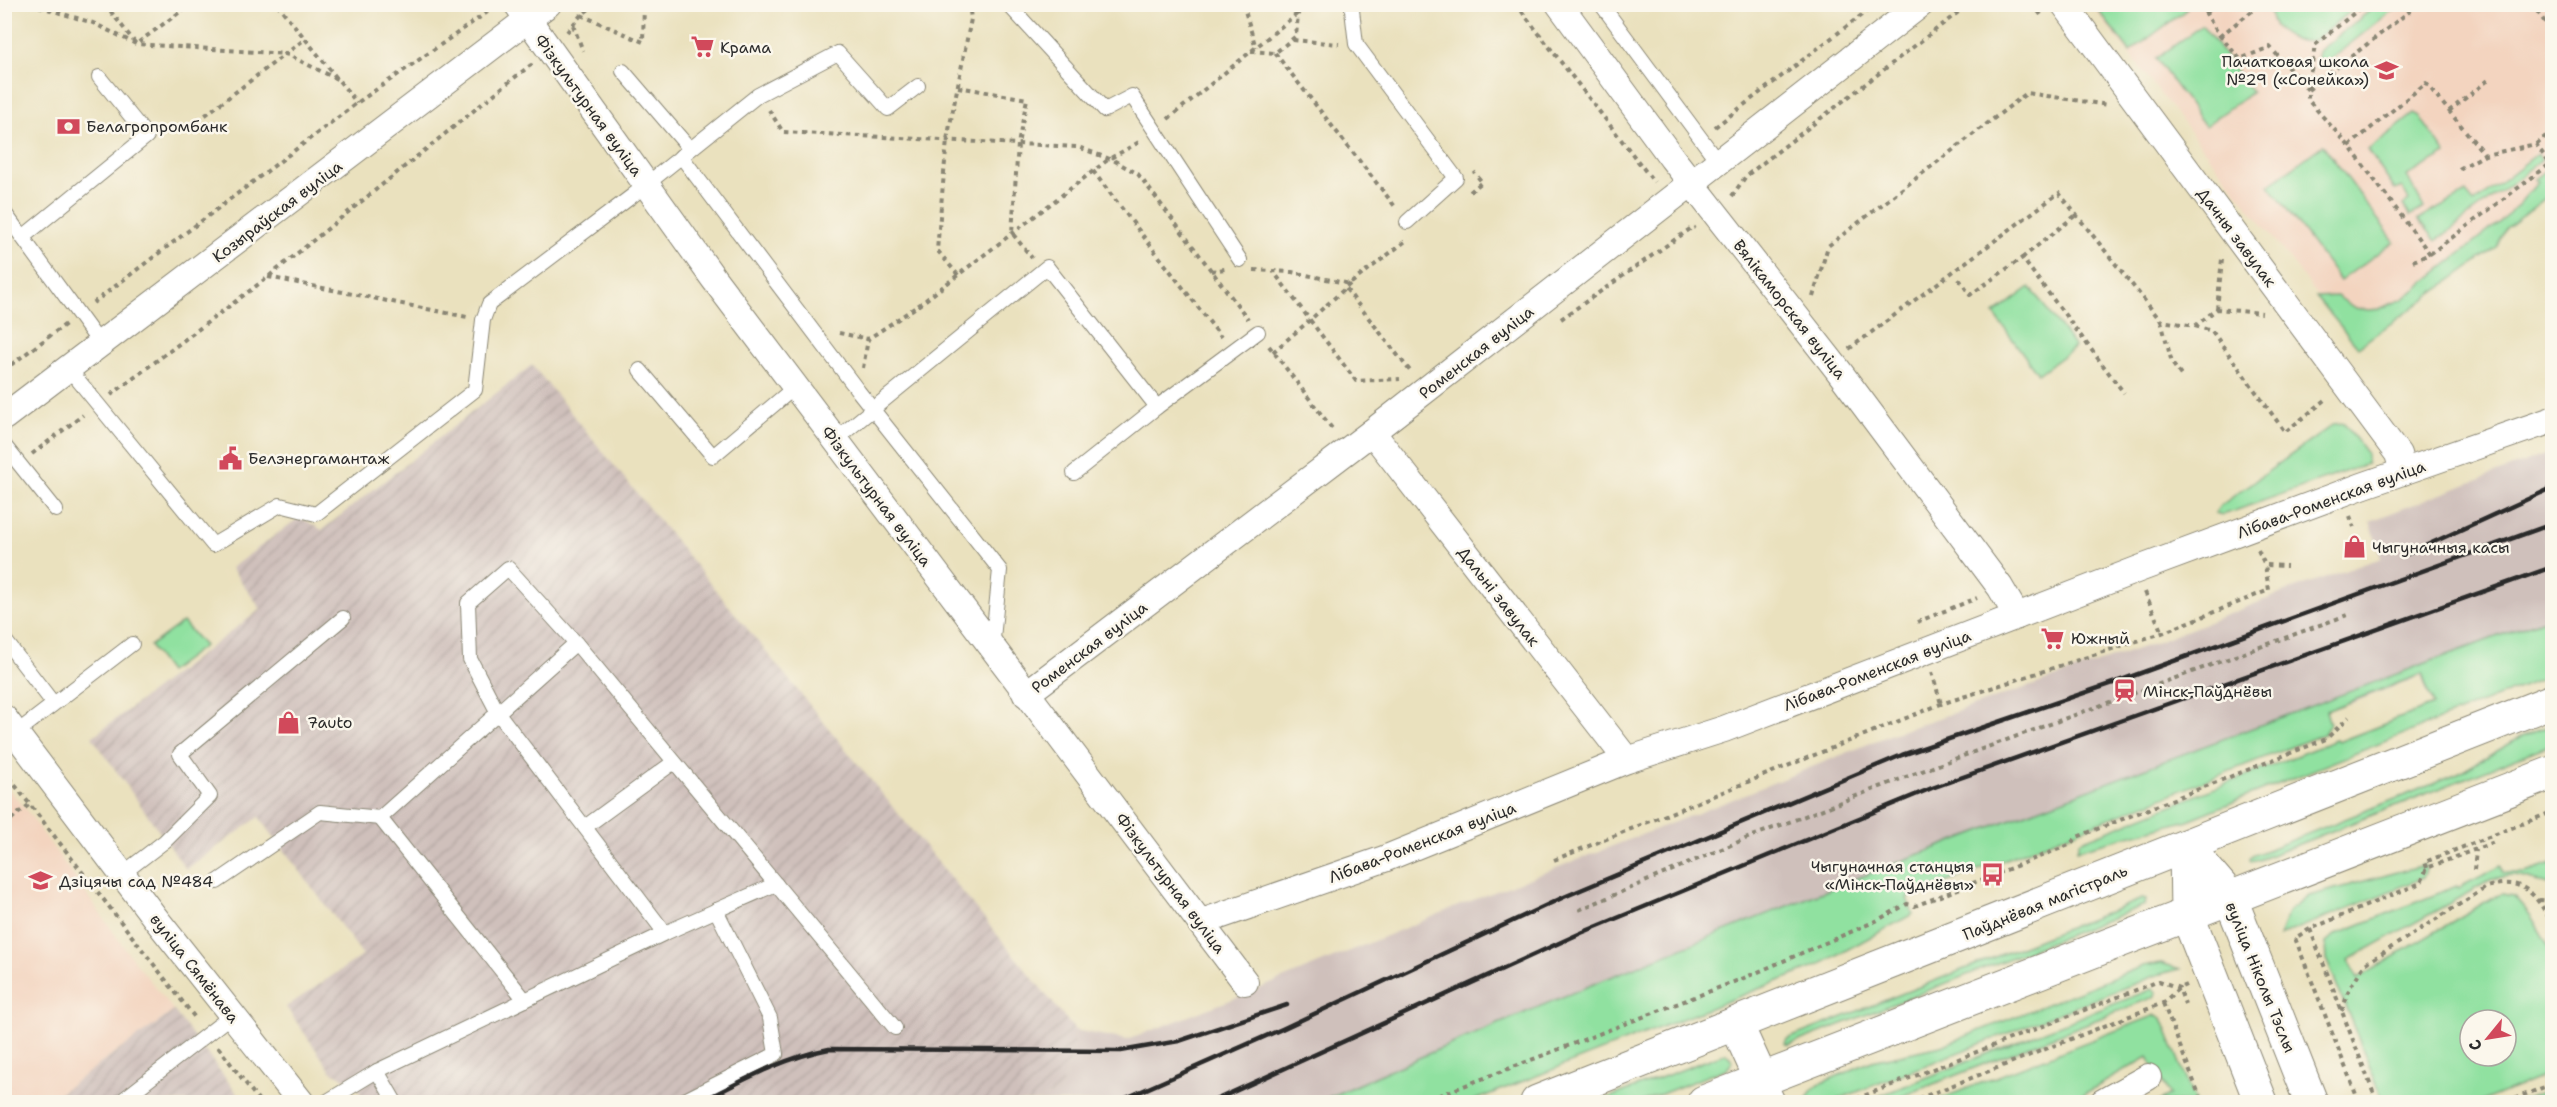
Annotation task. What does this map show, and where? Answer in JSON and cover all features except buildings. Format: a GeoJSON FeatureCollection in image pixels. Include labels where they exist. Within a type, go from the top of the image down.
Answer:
{"type":"FeatureCollection","features":[{"type":"Feature","properties":{"kind":"main road","name":"Паўднёвая магістраль"},"geometry":{"type":"LineString","coordinates":[[1537,1102],[2553,701]]}},
{"type":"Feature","properties":{"kind":"main road"},"geometry":{"type":"LineString","coordinates":[[1704,1102],[1767,1091],[2187,914],[2553,772]]}},
{"type":"Feature","properties":{"kind":"main road","name":"вуліца Ніколы Тэслы"},"geometry":{"type":"LineString","coordinates":[[2186,846],[2230,897],[2311,1102]]}},
{"type":"Feature","properties":{"kind":"main road"},"geometry":{"type":"LineString","coordinates":[[2186,846],[2187,914],[2261,1102]]}},
{"type":"Feature","properties":{"kind":"main road"},"geometry":{"type":"LineString","coordinates":[[1736,1024],[1767,1091]]}},
{"type":"Feature","properties":{"kind":"street","name":"Вялікаморская вуліца"},"geometry":{"type":"LineString","coordinates":[[1559,4],[1693,183],[1838,370],[2000,587],[2017,616]]}},
{"type":"Feature","properties":{"kind":"street","name":"Роменская вуліца"},"geometry":{"type":"LineString","coordinates":[[1026,694],[1350,449],[1921,4]]}},
{"type":"Feature","properties":{"kind":"street","name":"Дачны завулак"},"geometry":{"type":"LineString","coordinates":[[2064,4],[2398,454],[2403,472]]}},
{"type":"Feature","properties":{"kind":"street","name":"Фізкультурная вуліца"},"geometry":{"type":"LineString","coordinates":[[531,9],[647,184],[795,387],[1026,694],[1202,922],[1245,982]]}},
{"type":"Feature","properties":{"kind":"street","name":"Козыраўская вуліца"},"geometry":{"type":"LineString","coordinates":[[4,417],[101,345],[531,9]]}},
{"type":"Feature","properties":{"kind":"street","name":"Лібава-Роменская вуліца"},"geometry":{"type":"LineString","coordinates":[[1202,922],[1384,859],[1627,760],[1724,729],[2351,490],[2553,420]]}},
{"type":"Feature","properties":{"kind":"street","name":"Дальні завулак"},"geometry":{"type":"LineString","coordinates":[[1372,432],[1627,760]]}},
{"type":"Feature","properties":{"kind":"street","name":"вуліца Сямёнава"},"geometry":{"type":"LineString","coordinates":[[10,725],[122,873],[302,1102]]}},
{"type":"Feature","properties":{"kind":"street"},"geometry":{"type":"LineString","coordinates":[[2103,1102],[2148,1077]]}},
{"type":"Feature","properties":{"kind":"lane"},"geometry":{"type":"LineString","coordinates":[[1008,4],[1105,110],[1132,96],[1239,267]]}},
{"type":"Feature","properties":{"kind":"lane"},"geometry":{"type":"LineString","coordinates":[[1354,4],[1356,44],[1456,178],[1407,222]]}},
{"type":"Feature","properties":{"kind":"lane"},"geometry":{"type":"LineString","coordinates":[[1601,4],[1719,163]]}},
{"type":"Feature","properties":{"kind":"lane"},"geometry":{"type":"LineString","coordinates":[[69,369],[213,545],[280,505],[316,514],[475,390],[483,320],[489,304],[647,184],[758,95],[838,53],[888,109],[918,87]]}},
{"type":"Feature","properties":{"kind":"lane"},"geometry":{"type":"LineString","coordinates":[[623,70],[810,329],[1000,570],[992,649]]}},
{"type":"Feature","properties":{"kind":"lane"},"geometry":{"type":"LineString","coordinates":[[22,237],[147,136],[99,77]]}},
{"type":"Feature","properties":{"kind":"lane"},"geometry":{"type":"LineString","coordinates":[[4,212],[101,345]]}},
{"type":"Feature","properties":{"kind":"lane"},"geometry":{"type":"LineString","coordinates":[[835,440],[1047,267],[1157,407]]}},
{"type":"Feature","properties":{"kind":"lane"},"geometry":{"type":"LineString","coordinates":[[1074,473],[1157,407],[1258,332]]}},
{"type":"Feature","properties":{"kind":"lane"},"geometry":{"type":"LineString","coordinates":[[640,370],[713,456],[795,387]]}},
{"type":"Feature","properties":{"kind":"lane"},"geometry":{"type":"LineString","coordinates":[[4,445],[56,510]]}},
{"type":"Feature","properties":{"kind":"lane"},"geometry":{"type":"LineString","coordinates":[[665,933],[498,713],[470,658],[468,603],[508,568],[576,644],[895,1028]]}},
{"type":"Feature","properties":{"kind":"lane"},"geometry":{"type":"LineString","coordinates":[[122,873],[165,842],[210,796],[180,754],[343,618]]}},
{"type":"Feature","properties":{"kind":"lane"},"geometry":{"type":"LineString","coordinates":[[4,639],[53,703]]}},
{"type":"Feature","properties":{"kind":"lane"},"geometry":{"type":"LineString","coordinates":[[10,725],[53,703],[132,644]]}},
{"type":"Feature","properties":{"kind":"lane"},"geometry":{"type":"LineString","coordinates":[[381,818],[576,644]]}},
{"type":"Feature","properties":{"kind":"lane"},"geometry":{"type":"LineString","coordinates":[[585,827],[674,762]]}},
{"type":"Feature","properties":{"kind":"lane"},"geometry":{"type":"LineString","coordinates":[[217,882],[320,812],[381,818],[525,1000]]}},
{"type":"Feature","properties":{"kind":"lane"},"geometry":{"type":"LineString","coordinates":[[326,1102],[377,1071],[665,933],[776,884]]}},
{"type":"Feature","properties":{"kind":"lane"},"geometry":{"type":"LineString","coordinates":[[681,1102],[776,1054],[770,1018],[716,910]]}},
{"type":"Feature","properties":{"kind":"lane"},"geometry":{"type":"LineString","coordinates":[[120,1102],[232,1015]]}},
{"type":"Feature","properties":{"kind":"lane"},"geometry":{"type":"LineString","coordinates":[[377,1071],[395,1102]]}},
{"type":"Feature","properties":{"kind":"path"},"geometry":{"type":"LineString","coordinates":[[32,4],[93,23],[135,44],[286,54],[337,79]]}},
{"type":"Feature","properties":{"kind":"path"},"geometry":{"type":"LineString","coordinates":[[105,4],[135,44]]}},
{"type":"Feature","properties":{"kind":"path"},"geometry":{"type":"LineString","coordinates":[[135,44],[191,4]]}},
{"type":"Feature","properties":{"kind":"path"},"geometry":{"type":"LineString","coordinates":[[277,4],[357,103]]}},
{"type":"Feature","properties":{"kind":"path"},"geometry":{"type":"LineString","coordinates":[[4,369],[357,103],[489,12],[483,4]]}},
{"type":"Feature","properties":{"kind":"path"},"geometry":{"type":"LineString","coordinates":[[567,32],[581,15],[596,4]]}},
{"type":"Feature","properties":{"kind":"path"},"geometry":{"type":"LineString","coordinates":[[581,15],[643,42],[644,4]]}},
{"type":"Feature","properties":{"kind":"path"},"geometry":{"type":"LineString","coordinates":[[958,275],[937,250],[947,140],[971,19],[969,4]]}},
{"type":"Feature","properties":{"kind":"path"},"geometry":{"type":"LineString","coordinates":[[1243,4],[1256,48]]}},
{"type":"Feature","properties":{"kind":"path"},"geometry":{"type":"LineString","coordinates":[[1251,51],[1275,53],[1296,36],[1299,4]]}},
{"type":"Feature","properties":{"kind":"path"},"geometry":{"type":"LineString","coordinates":[[810,329],[868,339],[920,305],[1109,159],[1145,139],[1309,4]]}},
{"type":"Feature","properties":{"kind":"path"},"geometry":{"type":"LineString","coordinates":[[1516,4],[1660,190]]}},
{"type":"Feature","properties":{"kind":"path"},"geometry":{"type":"LineString","coordinates":[[1701,139],[1876,4]]}},
{"type":"Feature","properties":{"kind":"path"},"geometry":{"type":"LineString","coordinates":[[1731,196],[1746,176],[1970,4]]}},
{"type":"Feature","properties":{"kind":"path"},"geometry":{"type":"LineString","coordinates":[[2200,4],[2220,36],[2240,59],[2270,47],[2308,90]]}},
{"type":"Feature","properties":{"kind":"path"},"geometry":{"type":"LineString","coordinates":[[2206,13],[2217,4]]}},
{"type":"Feature","properties":{"kind":"path"},"geometry":{"type":"LineString","coordinates":[[2220,36],[2261,4]]}},
{"type":"Feature","properties":{"kind":"path"},"geometry":{"type":"LineString","coordinates":[[2365,4],[2315,45],[2308,100],[2349,146],[2430,254]]}},
{"type":"Feature","properties":{"kind":"path"},"geometry":{"type":"LineString","coordinates":[[2308,90],[2419,4]]}},
{"type":"Feature","properties":{"kind":"path"},"geometry":{"type":"LineString","coordinates":[[2532,4],[2553,32]]}},
{"type":"Feature","properties":{"kind":"path"},"geometry":{"type":"LineString","coordinates":[[147,136],[195,123],[305,39]]}},
{"type":"Feature","properties":{"kind":"path"},"geometry":{"type":"LineString","coordinates":[[1292,39],[1356,44]]}},
{"type":"Feature","properties":{"kind":"path"},"geometry":{"type":"LineString","coordinates":[[1275,53],[1407,222]]}},
{"type":"Feature","properties":{"kind":"path"},"geometry":{"type":"LineString","coordinates":[[19,463],[268,277],[531,65]]}},
{"type":"Feature","properties":{"kind":"path"},"geometry":{"type":"LineString","coordinates":[[2449,111],[2491,78]]}},
{"type":"Feature","properties":{"kind":"path"},"geometry":{"type":"LineString","coordinates":[[2349,146],[2426,83],[2485,155]]}},
{"type":"Feature","properties":{"kind":"path"},"geometry":{"type":"LineString","coordinates":[[958,87],[1027,99],[1018,144],[1012,233],[1042,271]]}},
{"type":"Feature","properties":{"kind":"path"},"geometry":{"type":"LineString","coordinates":[[1811,303],[1828,246],[2027,93],[2113,106]]}},
{"type":"Feature","properties":{"kind":"path"},"geometry":{"type":"LineString","coordinates":[[758,95],[783,132],[1078,147],[1138,174],[1350,449]]}},
{"type":"Feature","properties":{"kind":"path"},"geometry":{"type":"LineString","coordinates":[[2459,169],[2485,155],[2536,144],[2553,131]]}},
{"type":"Feature","properties":{"kind":"path"},"geometry":{"type":"LineString","coordinates":[[2413,261],[2430,254],[2550,164],[2536,144]]}},
{"type":"Feature","properties":{"kind":"path"},"geometry":{"type":"LineString","coordinates":[[1466,195],[1482,182],[1468,164]]}},
{"type":"Feature","properties":{"kind":"path"},"geometry":{"type":"LineString","coordinates":[[1093,171],[1232,351]]}},
{"type":"Feature","properties":{"kind":"path"},"geometry":{"type":"LineString","coordinates":[[1844,352],[2059,193],[2161,321],[2172,363],[2182,377]]}},
{"type":"Feature","properties":{"kind":"path"},"geometry":{"type":"LineString","coordinates":[[1959,279],[1970,295],[2076,215]]}},
{"type":"Feature","properties":{"kind":"path"},"geometry":{"type":"LineString","coordinates":[[1273,352],[1350,284],[1416,234]]}},
{"type":"Feature","properties":{"kind":"path"},"geometry":{"type":"LineString","coordinates":[[2217,309],[2223,253]]}},
{"type":"Feature","properties":{"kind":"path"},"geometry":{"type":"LineString","coordinates":[[2022,258],[2124,393]]}},
{"type":"Feature","properties":{"kind":"path"},"geometry":{"type":"LineString","coordinates":[[1211,271],[1239,267],[1292,272],[1350,284]]}},
{"type":"Feature","properties":{"kind":"path"},"geometry":{"type":"LineString","coordinates":[[1273,271],[1356,381],[1406,379]]}},
{"type":"Feature","properties":{"kind":"path"},"geometry":{"type":"LineString","coordinates":[[268,277],[483,320]]}},
{"type":"Feature","properties":{"kind":"path"},"geometry":{"type":"LineString","coordinates":[[1346,289],[1416,379]]}},
{"type":"Feature","properties":{"kind":"path"},"geometry":{"type":"LineString","coordinates":[[2195,326],[2217,309],[2272,314]]}},
{"type":"Feature","properties":{"kind":"path"},"geometry":{"type":"LineString","coordinates":[[2161,321],[2212,330],[2285,432],[2334,394]]}},
{"type":"Feature","properties":{"kind":"path"},"geometry":{"type":"LineString","coordinates":[[2349,513],[2354,527]]}},
{"type":"Feature","properties":{"kind":"path"},"geometry":{"type":"LineString","coordinates":[[1554,860],[1941,704],[2162,633],[2269,590],[2265,565],[2258,548]]}},
{"type":"Feature","properties":{"kind":"path"},"geometry":{"type":"LineString","coordinates":[[2265,565],[2288,566]]}},
{"type":"Feature","properties":{"kind":"path"},"geometry":{"type":"LineString","coordinates":[[2142,586],[2162,633]]}},
{"type":"Feature","properties":{"kind":"path"},"geometry":{"type":"LineString","coordinates":[[1917,622],[2000,587]]}},
{"type":"Feature","properties":{"kind":"path"},"geometry":{"type":"LineString","coordinates":[[1579,910],[1745,839],[1900,779],[2350,614]]}},
{"type":"Feature","properties":{"kind":"path"},"geometry":{"type":"LineString","coordinates":[[1930,665],[1941,704]]}},
{"type":"Feature","properties":{"kind":"path"},"geometry":{"type":"LineString","coordinates":[[1422,1102],[1744,978],[1876,921],[1907,904],[1915,906],[2069,845],[2077,837],[2326,739],[2349,717]]}},
{"type":"Feature","properties":{"kind":"path"},"geometry":{"type":"LineString","coordinates":[[4,771],[260,1102]]}},
{"type":"Feature","properties":{"kind":"path"},"geometry":{"type":"LineString","coordinates":[[4,825],[30,804]]}},
{"type":"Feature","properties":{"kind":"path"},"geometry":{"type":"LineString","coordinates":[[2359,1102],[2295,938],[2310,929],[2421,883],[2427,868],[2425,862],[2553,812]]}},
{"type":"Feature","properties":{"kind":"path"},"geometry":{"type":"LineString","coordinates":[[2427,868],[2497,841]]}},
{"type":"Feature","properties":{"kind":"path"},"geometry":{"type":"LineString","coordinates":[[2474,870],[2476,849]]}},
{"type":"Feature","properties":{"kind":"path"},"geometry":{"type":"LineString","coordinates":[[2342,1011],[2350,987],[2366,964],[2487,887],[2501,883],[2514,883],[2525,888],[2539,900],[2553,923]]}},
{"type":"Feature","properties":{"kind":"path"},"geometry":{"type":"LineString","coordinates":[[2539,900],[2552,900]]}},
{"type":"Feature","properties":{"kind":"path"},"geometry":{"type":"LineString","coordinates":[[2310,929],[2377,1102]]}},
{"type":"Feature","properties":{"kind":"path"},"geometry":{"type":"LineString","coordinates":[[1848,1102],[2159,981],[2178,988],[2185,1004]]}},
{"type":"Feature","properties":{"kind":"path"},"geometry":{"type":"LineString","coordinates":[[1910,1102],[2163,1002],[2178,988],[2193,982]]}},
{"type":"Feature","properties":{"kind":"path"},"geometry":{"type":"LineString","coordinates":[[2163,1002],[2202,1102]]}},
{"type":"Feature","properties":{"kind":"path"},"geometry":{"type":"LineString","coordinates":[[2506,1102],[2553,1084]]}},
{"type":"Feature","properties":{"kind":"shaded area"},"geometry":{"type":"Polygon","coordinates":[[[2091,5],[2552,5],[2552,193],[2506,228],[2498,246],[2358,347],[2091,5]]]}},
{"type":"Feature","properties":{"kind":"shaded area"},"geometry":{"type":"Polygon","coordinates":[[[532,365],[1075,1030],[1073,1052],[1060,1091],[1035,1102],[355,1102],[362,1096],[354,1084],[331,1071],[286,1007],[363,955],[259,817],[186,869],[92,737],[261,609],[231,568],[300,517],[322,530],[532,365]]]}},
{"type":"Feature","properties":{"kind":"shaded area"},"geometry":{"type":"Polygon","coordinates":[[[2552,452],[2552,625],[2482,675],[2429,697],[2421,676],[2349,704],[2348,701],[2325,709],[2329,719],[1371,1102],[1035,1102],[1060,1091],[1073,1052],[1075,1030],[1127,1040],[1895,733],[2155,643],[2295,588],[2381,558],[2370,521],[2552,452]]]}},
{"type":"Feature","properties":{"kind":"shaded area","name":"Дзіцячы сад №484"},"geometry":{"type":"Polygon","coordinates":[[[4,784],[25,808],[129,954],[174,1011],[47,1102],[5,1102],[4,784]]]}},
{"type":"Feature","properties":{"kind":"shaded area"},"geometry":{"type":"Polygon","coordinates":[[[174,1011],[244,1102],[47,1102],[174,1011]]]}},
{"type":"Feature","properties":{"kind":"green space"},"geometry":{"type":"Polygon","coordinates":[[[2183,4],[2187,9],[2130,52],[2094,5],[2183,4]]]}},
{"type":"Feature","properties":{"kind":"green space"},"geometry":{"type":"Polygon","coordinates":[[[2271,4],[2359,5],[2313,41],[2305,42],[2289,37],[2276,27],[2270,13],[2271,4]]]}},
{"type":"Feature","properties":{"kind":"green space"},"geometry":{"type":"Polygon","coordinates":[[[2377,5],[2399,5],[2322,66],[2317,61],[2319,51],[2377,5]]]}},
{"type":"Feature","properties":{"kind":"green space"},"geometry":{"type":"Polygon","coordinates":[[[2202,25],[2252,92],[2205,126],[2156,59],[2202,25]]]}},
{"type":"Feature","properties":{"kind":"green space"},"geometry":{"type":"Polygon","coordinates":[[[2414,114],[2420,117],[2446,154],[2407,176],[2424,208],[2410,216],[2403,205],[2409,201],[2402,187],[2395,190],[2368,150],[2414,114]]]}},
{"type":"Feature","properties":{"kind":"green space"},"geometry":{"type":"Polygon","coordinates":[[[2323,145],[2394,241],[2340,281],[2269,185],[2323,145]]]}},
{"type":"Feature","properties":{"kind":"green space"},"geometry":{"type":"Polygon","coordinates":[[[2537,154],[2542,160],[2436,241],[2419,219],[2466,193],[2474,203],[2537,154]]]}},
{"type":"Feature","properties":{"kind":"green space"},"geometry":{"type":"Polygon","coordinates":[[[2552,166],[2552,193],[2506,228],[2498,246],[2358,347],[2316,297],[2337,296],[2355,308],[2369,310],[2379,309],[2403,299],[2510,214],[2538,182],[2535,179],[2552,166]]]}},
{"type":"Feature","properties":{"kind":"green space"},"geometry":{"type":"Polygon","coordinates":[[[2030,287],[2075,347],[2038,374],[1994,314],[2030,287]]]}},
{"type":"Feature","properties":{"kind":"green space"},"geometry":{"type":"Polygon","coordinates":[[[2344,423],[2367,454],[2367,464],[2223,515],[2215,513],[2220,506],[2334,424],[2344,423]]]}},
{"type":"Feature","properties":{"kind":"green space"},"geometry":{"type":"Polygon","coordinates":[[[2552,616],[2552,675],[2188,820],[2077,850],[2079,842],[2336,740],[2338,742],[2433,705],[2422,674],[2326,711],[2330,724],[2324,734],[1907,898],[1913,914],[1817,966],[1470,1102],[1318,1102],[1623,972],[1777,910],[2086,790],[2552,616]]]}},
{"type":"Feature","properties":{"kind":"green space"},"geometry":{"type":"Polygon","coordinates":[[[183,622],[204,646],[169,672],[150,646],[183,622]]]}},
{"type":"Feature","properties":{"kind":"green space"},"geometry":{"type":"Polygon","coordinates":[[[2552,725],[2552,744],[2251,862],[2252,856],[2458,774],[2521,737],[2552,725]]]}},
{"type":"Feature","properties":{"kind":"green space"},"geometry":{"type":"Polygon","coordinates":[[[2552,864],[2552,880],[2549,885],[2515,876],[2491,880],[2348,960],[2358,978],[2492,898],[2502,894],[2514,896],[2531,916],[2552,952],[2552,1073],[2480,1102],[2384,1102],[2327,961],[2326,943],[2336,934],[2457,886],[2458,888],[2501,866],[2503,873],[2525,873],[2552,864]]]}},
{"type":"Feature","properties":{"kind":"green space"},"geometry":{"type":"Polygon","coordinates":[[[2424,865],[2426,870],[2423,878],[2279,936],[2289,911],[2309,896],[2424,865]]]}},
{"type":"Feature","properties":{"kind":"green space"},"geometry":{"type":"Polygon","coordinates":[[[2142,899],[2146,900],[2145,905],[1789,1045],[1785,1043],[1787,1039],[2142,899]]]}},
{"type":"Feature","properties":{"kind":"green space"},"geometry":{"type":"Polygon","coordinates":[[[2161,963],[2180,969],[2157,975],[1831,1102],[1805,1102],[1812,1090],[1819,1084],[1872,1061],[1941,1046],[2143,966],[2161,963]]]}},
{"type":"Feature","properties":{"kind":"green space"},"geometry":{"type":"Polygon","coordinates":[[[2152,989],[2157,992],[2154,997],[1888,1102],[1864,1102],[2152,989]]]}},
{"type":"Feature","properties":{"kind":"green space"},"geometry":{"type":"Polygon","coordinates":[[[2156,1015],[2162,1018],[2195,1102],[2158,1102],[2170,1095],[2148,1057],[2070,1102],[1932,1102],[2156,1015]]]}},
{"type":"Feature","properties":{"kind":"green space"},"geometry":{"type":"Polygon","coordinates":[[[1726,1053],[1733,1061],[1728,1068],[1641,1102],[1597,1102],[1726,1053]]]}},
{"type":"Feature","properties":{"kind":"green space"},"geometry":{"type":"Polygon","coordinates":[[[2552,1089],[2552,1102],[2518,1102],[2552,1089]]]}},
{"type":"Feature","properties":{"kind":"railway"},"geometry":{"type":"LineString","coordinates":[[2401,557],[2552,488]]}},
{"type":"Feature","properties":{"kind":"railway"},"geometry":{"type":"LineString","coordinates":[[1117,1102],[1282,1029],[1564,897],[1902,755],[2116,682],[2552,524]]}},
{"type":"Feature","properties":{"kind":"railway"},"geometry":{"type":"LineString","coordinates":[[1211,1102],[1581,933],[1932,788],[2552,567]]}},
{"type":"Feature","properties":{"kind":"railway"},"geometry":{"type":"LineString","coordinates":[[700,1102],[779,1064],[829,1049],[1121,1051],[1179,1041],[1287,1005]]}},
{"type":"Feature","properties":{"kind":"place","name":"Крама"},"geometry":{"type":"Point","coordinates":[702,47]}},
{"type":"Feature","properties":{"kind":"place","name":"Пачатковая школа №29 («Сонейка»)"},"geometry":{"type":"Point","coordinates":[2387,70]}},
{"type":"Feature","properties":{"kind":"place","name":"Белагропромбанк"},"geometry":{"type":"Point","coordinates":[68,126]}},
{"type":"Feature","properties":{"kind":"place","name":"Белэнергамантаж"},"geometry":{"type":"Point","coordinates":[230,458]}},
{"type":"Feature","properties":{"kind":"place","name":"Чыгуначныя касы"},"geometry":{"type":"Point","coordinates":[2354,547]}},
{"type":"Feature","properties":{"kind":"place","name":"Южный"},"geometry":{"type":"Point","coordinates":[2053,638]}},
{"type":"Feature","properties":{"kind":"place","name":"Мінск-Паўднёвы"},"geometry":{"type":"Point","coordinates":[2125,691]}},
{"type":"Feature","properties":{"kind":"place","name":"7auto"},"geometry":{"type":"Point","coordinates":[289,722]}},
{"type":"Feature","properties":{"kind":"place","name":"Чыгуначная станцыя «Мінск-Паўднёвы»"},"geometry":{"type":"Point","coordinates":[1992,875]}},
{"type":"Feature","properties":{"kind":"place","name":"Дзіцячы сад №484"},"geometry":{"type":"Point","coordinates":[41,881]}}]}
